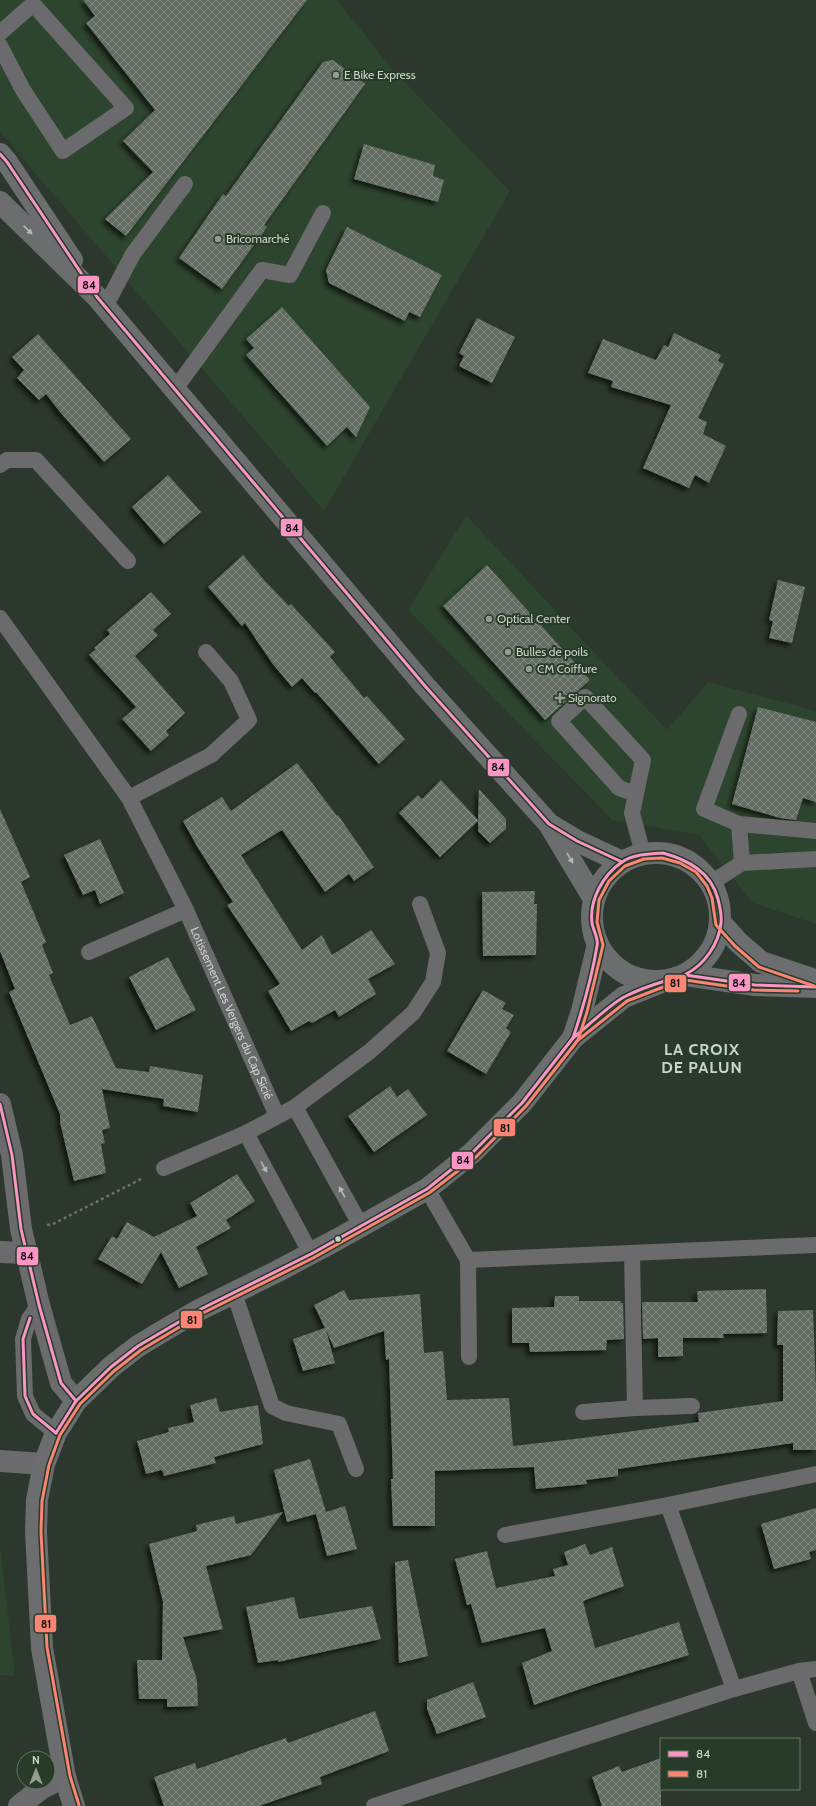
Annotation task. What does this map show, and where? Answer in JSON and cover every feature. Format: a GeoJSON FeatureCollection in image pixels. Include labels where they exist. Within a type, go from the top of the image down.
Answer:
{"type":"FeatureCollection","features":[{"type":"Feature","properties":{"kind":"main road"},"geometry":{"type":"LineString","coordinates":[[0,154],[7,162],[101,302]]}},
{"type":"Feature","properties":{"kind":"main road"},"geometry":{"type":"LineString","coordinates":[[0,202],[101,302],[425,686],[549,824],[594,899]]}},
{"type":"Feature","properties":{"kind":"main road"},"geometry":{"type":"LineString","coordinates":[[549,824],[578,841],[622,862]]}},
{"type":"Feature","properties":{"kind":"main road"},"geometry":{"type":"LineString","coordinates":[[74,1806],[66,1777],[42,1648],[36,1532],[37,1500],[44,1464],[56,1433],[76,1401],[110,1367],[138,1346],[201,1309],[311,1254],[427,1189],[472,1153],[522,1103],[573,1038],[624,997],[664,981],[685,975],[698,966],[709,953],[717,939],[721,923],[717,896],[711,883],[699,868],[682,858],[663,853],[643,854],[622,862],[605,878],[594,899],[592,922],[598,944],[609,961],[625,973],[644,980],[664,981]]}},
{"type":"Feature","properties":{"kind":"main road"},"geometry":{"type":"LineString","coordinates":[[721,923],[738,942],[761,962],[816,981]]}},
{"type":"Feature","properties":{"kind":"main road"},"geometry":{"type":"LineString","coordinates":[[573,1038],[582,1011],[598,944]]}},
{"type":"Feature","properties":{"kind":"main road"},"geometry":{"type":"LineString","coordinates":[[685,975],[755,985],[816,987]]}},
{"type":"Feature","properties":{"kind":"street"},"geometry":{"type":"LineString","coordinates":[[0,1104],[12,1155],[21,1229],[39,1305],[61,1382],[76,1401]]}},
{"type":"Feature","properties":{"kind":"street"},"geometry":{"type":"LineString","coordinates":[[0,1252],[26,1253]]}},
{"type":"Feature","properties":{"kind":"street"},"geometry":{"type":"LineString","coordinates":[[0,1461],[44,1464]]}},
{"type":"Feature","properties":{"kind":"street"},"geometry":{"type":"LineString","coordinates":[[19,1806],[42,1788],[66,1777]]}},
{"type":"Feature","properties":{"kind":"lane"},"geometry":{"type":"LineString","coordinates":[[0,33],[33,4],[126,108],[63,152],[23,90],[0,46]]}},
{"type":"Feature","properties":{"kind":"lane"},"geometry":{"type":"LineString","coordinates":[[101,302],[132,254],[185,184]]}},
{"type":"Feature","properties":{"kind":"lane"},"geometry":{"type":"LineString","coordinates":[[175,389],[262,270],[290,275],[323,213]]}},
{"type":"Feature","properties":{"kind":"lane"},"geometry":{"type":"LineString","coordinates":[[0,465],[6,460],[36,460],[128,561]]}},
{"type":"Feature","properties":{"kind":"lane","name":"Lotissement Les Vergers du Cap Sicié"},"geometry":{"type":"LineString","coordinates":[[0,618],[129,798],[186,910],[277,1116]]}},
{"type":"Feature","properties":{"kind":"lane"},"geometry":{"type":"LineString","coordinates":[[129,798],[210,755],[249,720],[231,681],[206,652]]}},
{"type":"Feature","properties":{"kind":"lane"},"geometry":{"type":"LineString","coordinates":[[636,794],[619,788],[559,720],[585,696],[643,760],[632,814],[643,854]]}},
{"type":"Feature","properties":{"kind":"lane"},"geometry":{"type":"LineString","coordinates":[[739,714],[704,809],[739,824],[816,831]]}},
{"type":"Feature","properties":{"kind":"lane"},"geometry":{"type":"LineString","coordinates":[[739,824],[742,863]]}},
{"type":"Feature","properties":{"kind":"lane"},"geometry":{"type":"LineString","coordinates":[[711,883],[742,863],[816,859]]}},
{"type":"Feature","properties":{"kind":"lane"},"geometry":{"type":"LineString","coordinates":[[164,1168],[246,1133],[295,1107],[369,1052],[413,1013],[433,982],[438,953],[420,904]]}},
{"type":"Feature","properties":{"kind":"lane"},"geometry":{"type":"LineString","coordinates":[[89,952],[186,910]]}},
{"type":"Feature","properties":{"kind":"lane"},"geometry":{"type":"LineString","coordinates":[[295,1107],[361,1226]]}},
{"type":"Feature","properties":{"kind":"lane"},"geometry":{"type":"LineString","coordinates":[[246,1133],[311,1254]]}},
{"type":"Feature","properties":{"kind":"lane"},"geometry":{"type":"LineString","coordinates":[[427,1189],[468,1260],[469,1357]]}},
{"type":"Feature","properties":{"kind":"lane"},"geometry":{"type":"LineString","coordinates":[[468,1260],[816,1245]]}},
{"type":"Feature","properties":{"kind":"lane"},"geometry":{"type":"LineString","coordinates":[[632,1253],[635,1408]]}},
{"type":"Feature","properties":{"kind":"lane"},"geometry":{"type":"LineString","coordinates":[[234,1293],[272,1406],[286,1412],[339,1424],[356,1469]]}},
{"type":"Feature","properties":{"kind":"lane"},"geometry":{"type":"LineString","coordinates":[[39,1305],[29,1319],[23,1339],[25,1396],[33,1414],[56,1433]]}},
{"type":"Feature","properties":{"kind":"lane"},"geometry":{"type":"LineString","coordinates":[[583,1412],[692,1406]]}},
{"type":"Feature","properties":{"kind":"lane"},"geometry":{"type":"LineString","coordinates":[[505,1535],[668,1505],[816,1474]]}},
{"type":"Feature","properties":{"kind":"lane"},"geometry":{"type":"LineString","coordinates":[[668,1505],[734,1689]]}},
{"type":"Feature","properties":{"kind":"lane"},"geometry":{"type":"LineString","coordinates":[[374,1806],[734,1689],[799,1671],[816,1669]]}},
{"type":"Feature","properties":{"kind":"lane"},"geometry":{"type":"LineString","coordinates":[[799,1671],[816,1723]]}},
{"type":"Feature","properties":{"kind":"path"},"geometry":{"type":"LineString","coordinates":[[21,1229],[53,1224],[164,1168]]}},
{"type":"Feature","properties":{"kind":"shaded area"},"geometry":{"type":"Polygon","coordinates":[[[0,0],[337,0],[393,70],[510,191],[324,511],[0,132],[0,0]]]}},
{"type":"Feature","properties":{"kind":"shaded area"},"geometry":{"type":"Polygon","coordinates":[[[466,515],[667,730],[708,682],[816,711],[816,924],[753,903],[699,835],[612,820],[408,610],[466,515]]]}},
{"type":"Feature","properties":{"kind":"shaded area"},"geometry":{"type":"Polygon","coordinates":[[[0,1545],[15,1676],[0,1675],[0,1545]]]}},
{"type":"Feature","properties":{"kind":"building"},"geometry":{"type":"Polygon","coordinates":[[[83,0],[307,0],[126,236],[105,219],[153,172],[123,141],[155,110],[86,23],[95,16],[83,0]]]}},
{"type":"Feature","properties":{"kind":"building"},"geometry":{"type":"Polygon","coordinates":[[[333,60],[365,84],[264,225],[267,227],[222,289],[179,258],[223,194],[226,196],[323,62],[333,60]]]}},
{"type":"Feature","properties":{"kind":"building"},"geometry":{"type":"Polygon","coordinates":[[[364,144],[435,165],[433,176],[444,180],[438,202],[354,179],[364,144]]]}},
{"type":"Feature","properties":{"kind":"building"},"geometry":{"type":"Polygon","coordinates":[[[347,227],[442,275],[420,317],[409,312],[405,321],[329,283],[326,270],[347,227]]]}},
{"type":"Feature","properties":{"kind":"building"},"geometry":{"type":"Polygon","coordinates":[[[282,307],[370,407],[356,437],[347,427],[327,446],[246,355],[254,348],[246,339],[282,307]]]}},
{"type":"Feature","properties":{"kind":"building"},"geometry":{"type":"Polygon","coordinates":[[[477,318],[515,337],[492,383],[459,366],[464,356],[459,353],[477,318]]]}},
{"type":"Feature","properties":{"kind":"building"},"geometry":{"type":"Polygon","coordinates":[[[674,333],[721,355],[718,361],[724,364],[698,418],[707,422],[703,434],[726,446],[709,483],[695,475],[689,488],[643,468],[671,405],[611,387],[613,381],[588,373],[603,339],[656,360],[664,345],[668,347],[674,333]]]}},
{"type":"Feature","properties":{"kind":"building"},"geometry":{"type":"Polygon","coordinates":[[[38,334],[131,439],[104,462],[46,394],[39,400],[17,378],[24,370],[12,357],[38,334]]]}},
{"type":"Feature","properties":{"kind":"building"},"geometry":{"type":"Polygon","coordinates":[[[168,475],[201,512],[164,544],[132,507],[168,475]]]}},
{"type":"Feature","properties":{"kind":"building"},"geometry":{"type":"Polygon","coordinates":[[[243,555],[264,580],[289,606],[291,604],[335,652],[330,657],[364,698],[367,696],[405,739],[379,764],[302,678],[292,687],[272,663],[245,623],[242,626],[208,587],[243,555]]]}},
{"type":"Feature","properties":{"kind":"building"},"geometry":{"type":"Polygon","coordinates":[[[487,565],[590,680],[545,720],[443,606],[487,565]]]}},
{"type":"Feature","properties":{"kind":"building"},"geometry":{"type":"Polygon","coordinates":[[[778,580],[805,587],[792,643],[769,638],[773,621],[769,620],[778,580]]]}},
{"type":"Feature","properties":{"kind":"building"},"geometry":{"type":"Polygon","coordinates":[[[151,592],[171,614],[153,630],[158,635],[135,656],[185,713],[166,731],[169,735],[151,751],[122,719],[136,707],[89,655],[96,649],[94,648],[110,634],[107,630],[151,592]]]}},
{"type":"Feature","properties":{"kind":"building"},"geometry":{"type":"Polygon","coordinates":[[[758,707],[816,722],[816,802],[803,798],[796,820],[780,818],[732,804],[758,707]]]}},
{"type":"Feature","properties":{"kind":"building"},"geometry":{"type":"Polygon","coordinates":[[[297,763],[337,816],[338,815],[374,867],[354,881],[349,874],[325,892],[282,830],[241,855],[302,950],[322,935],[332,955],[371,930],[395,964],[368,979],[376,994],[339,1017],[335,1010],[312,1023],[309,1021],[291,1031],[268,991],[280,984],[227,905],[233,902],[198,848],[183,821],[222,797],[231,811],[297,763]]]}},
{"type":"Feature","properties":{"kind":"building"},"geometry":{"type":"Polygon","coordinates":[[[441,780],[478,820],[479,789],[506,819],[506,829],[490,843],[478,831],[478,821],[440,857],[399,813],[418,795],[422,799],[441,780]]]}},
{"type":"Feature","properties":{"kind":"building"},"geometry":{"type":"Polygon","coordinates":[[[0,809],[30,877],[21,882],[46,942],[42,945],[53,973],[49,975],[70,1025],[92,1016],[116,1068],[149,1072],[150,1066],[203,1075],[198,1112],[163,1106],[164,1099],[102,1089],[110,1128],[102,1130],[105,1143],[101,1144],[106,1173],[74,1181],[60,1122],[60,1114],[9,992],[15,989],[0,951],[0,809]]]}},
{"type":"Feature","properties":{"kind":"building"},"geometry":{"type":"Polygon","coordinates":[[[100,839],[124,893],[100,904],[95,890],[83,895],[64,855],[100,839]]]}},
{"type":"Feature","properties":{"kind":"building"},"geometry":{"type":"Polygon","coordinates":[[[535,891],[534,904],[537,904],[536,955],[483,956],[482,892],[535,891]]]}},
{"type":"Feature","properties":{"kind":"building"},"geometry":{"type":"Polygon","coordinates":[[[168,957],[196,1010],[156,1030],[129,977],[168,957]]]}},
{"type":"Feature","properties":{"kind":"building"},"geometry":{"type":"Polygon","coordinates":[[[483,990],[506,1003],[502,1009],[514,1015],[506,1028],[511,1032],[486,1074],[447,1051],[483,990]]]}},
{"type":"Feature","properties":{"kind":"building"},"geometry":{"type":"Polygon","coordinates":[[[390,1086],[397,1097],[408,1089],[427,1115],[374,1152],[348,1116],[390,1086]]]}},
{"type":"Feature","properties":{"kind":"building"},"geometry":{"type":"Polygon","coordinates":[[[237,1174],[255,1201],[226,1220],[231,1228],[196,1247],[208,1274],[179,1288],[161,1252],[142,1284],[98,1259],[112,1236],[117,1239],[127,1222],[154,1237],[197,1216],[190,1203],[237,1174]]]}},
{"type":"Feature","properties":{"kind":"building"},"geometry":{"type":"Polygon","coordinates":[[[766,1289],[767,1333],[723,1334],[724,1338],[683,1338],[683,1356],[658,1357],[658,1338],[643,1339],[642,1302],[698,1302],[697,1291],[766,1289]]]}},
{"type":"Feature","properties":{"kind":"building"},"geometry":{"type":"Polygon","coordinates":[[[344,1290],[349,1300],[420,1294],[424,1353],[443,1351],[447,1400],[509,1398],[513,1446],[699,1422],[698,1413],[783,1401],[783,1345],[777,1345],[778,1311],[813,1310],[816,1389],[816,1450],[793,1450],[793,1443],[618,1469],[618,1476],[586,1480],[587,1484],[536,1489],[534,1467],[435,1471],[435,1526],[393,1526],[389,1359],[386,1360],[384,1331],[334,1348],[326,1330],[335,1363],[303,1371],[293,1339],[325,1328],[314,1305],[344,1290]]]}},
{"type":"Feature","properties":{"kind":"building"},"geometry":{"type":"Polygon","coordinates":[[[555,1296],[579,1296],[579,1301],[621,1301],[621,1303],[623,1303],[624,1339],[607,1340],[606,1350],[530,1352],[529,1343],[512,1343],[512,1308],[554,1307],[555,1296]]]}},
{"type":"Feature","properties":{"kind":"building"},"geometry":{"type":"Polygon","coordinates":[[[216,1398],[220,1412],[258,1405],[263,1444],[214,1457],[216,1463],[164,1476],[162,1470],[146,1474],[137,1441],[169,1432],[168,1428],[194,1422],[190,1405],[216,1398]]]}},
{"type":"Feature","properties":{"kind":"building"},"geometry":{"type":"Polygon","coordinates":[[[310,1459],[326,1512],[345,1506],[357,1549],[327,1556],[316,1514],[287,1522],[274,1470],[310,1459]]]}},
{"type":"Feature","properties":{"kind":"building"},"geometry":{"type":"Polygon","coordinates":[[[816,1508],[816,1550],[809,1552],[811,1559],[774,1569],[761,1524],[816,1508]]]}},
{"type":"Feature","properties":{"kind":"building"},"geometry":{"type":"Polygon","coordinates":[[[283,1512],[251,1555],[206,1566],[223,1629],[183,1637],[197,1680],[198,1706],[167,1707],[167,1699],[139,1699],[137,1660],[162,1660],[163,1602],[149,1544],[197,1531],[196,1525],[234,1516],[236,1524],[283,1512]]]}},
{"type":"Feature","properties":{"kind":"building"},"geometry":{"type":"Polygon","coordinates":[[[585,1544],[590,1555],[612,1547],[624,1586],[583,1601],[595,1648],[679,1622],[689,1655],[604,1681],[534,1705],[522,1663],[552,1651],[545,1628],[482,1643],[471,1604],[467,1605],[455,1559],[487,1551],[496,1588],[555,1576],[553,1569],[568,1565],[564,1552],[585,1544]]]}},
{"type":"Feature","properties":{"kind":"building"},"geometry":{"type":"Polygon","coordinates":[[[408,1560],[428,1656],[399,1663],[395,1562],[408,1560]]]}},
{"type":"Feature","properties":{"kind":"building"},"geometry":{"type":"Polygon","coordinates":[[[294,1597],[299,1619],[372,1606],[381,1639],[278,1662],[278,1660],[258,1663],[246,1607],[294,1597]]]}},
{"type":"Feature","properties":{"kind":"building"},"geometry":{"type":"Polygon","coordinates":[[[473,1682],[486,1717],[437,1734],[427,1709],[427,1700],[473,1682]]]}},
{"type":"Feature","properties":{"kind":"building"},"geometry":{"type":"Polygon","coordinates":[[[375,1711],[389,1751],[320,1777],[322,1784],[259,1806],[164,1806],[154,1777],[195,1763],[197,1769],[286,1738],[288,1743],[375,1711]]]}},
{"type":"Feature","properties":{"kind":"building"},"geometry":{"type":"Polygon","coordinates":[[[660,1758],[661,1806],[602,1806],[592,1777],[619,1766],[622,1772],[660,1758]]]}},
{"type":"Feature","properties":{"kind":"transit line","name":"84"},"geometry":{"type":"LineString","coordinates":[[0,154],[7,162],[97,297],[425,686],[549,824],[577,841],[622,862]]}},
{"type":"Feature","properties":{"kind":"transit line","name":"84"},"geometry":{"type":"LineString","coordinates":[[663,853],[681,859],[697,868],[710,881],[715,890],[721,920],[720,931],[714,946],[710,953],[693,970],[620,999],[606,1009],[573,1038],[587,992],[597,946],[597,940],[592,923],[595,897],[603,881],[615,867],[622,862],[632,857],[663,853]]}},
{"type":"Feature","properties":{"kind":"transit line","name":"81"},"geometry":{"type":"LineString","coordinates":[[79,1805],[70,1776],[47,1647],[41,1532],[42,1501],[49,1465],[60,1435],[80,1404],[114,1371],[141,1350],[203,1313],[313,1258],[429,1193],[476,1157],[526,1106],[578,1040],[587,1012],[603,945],[597,922],[599,900],[609,881],[625,866],[644,859],[662,858],[680,863],[696,872],[707,886],[712,898],[716,925],[735,946],[759,967],[814,986]]}},
{"type":"Feature","properties":{"kind":"transit line","name":"84"},"geometry":{"type":"LineString","coordinates":[[664,981],[685,975],[755,985],[816,987]]}},
{"type":"Feature","properties":{"kind":"transit line","name":"81"},"geometry":{"type":"LineString","coordinates":[[572,1048],[577,1041],[627,1001],[685,980],[754,990],[798,991]]}},
{"type":"Feature","properties":{"kind":"transit line","name":"84"},"geometry":{"type":"LineString","coordinates":[[56,1433],[76,1401],[111,1367],[138,1346],[201,1309],[311,1254],[427,1189],[472,1153],[522,1103],[573,1038]]}},
{"type":"Feature","properties":{"kind":"transit line","name":"84"},"geometry":{"type":"LineString","coordinates":[[0,1104],[12,1155],[21,1229],[39,1305],[61,1383],[76,1401]]}},
{"type":"Feature","properties":{"kind":"transit line","name":"84"},"geometry":{"type":"LineString","coordinates":[[30,1318],[23,1339],[25,1396],[33,1414],[56,1433]]}},
{"type":"Feature","properties":{"kind":"place","name":"E Bike Express"},"geometry":{"type":"Point","coordinates":[336,75]}},
{"type":"Feature","properties":{"kind":"place","name":"Bricomarché"},"geometry":{"type":"Point","coordinates":[218,239]}},
{"type":"Feature","properties":{"kind":"place","name":"Optical Center"},"geometry":{"type":"Point","coordinates":[489,619]}},
{"type":"Feature","properties":{"kind":"place","name":"Bulles de poils"},"geometry":{"type":"Point","coordinates":[508,652]}},
{"type":"Feature","properties":{"kind":"place","name":"CM Coiffure"},"geometry":{"type":"Point","coordinates":[529,669]}},
{"type":"Feature","properties":{"kind":"place","name":"Signorato"},"geometry":{"type":"Point","coordinates":[560,698]}},
{"type":"Feature","properties":{"kind":"district","name":"LA CROIX DE PALUN"},"geometry":{"type":"Point","coordinates":[702,1058]}}]}
